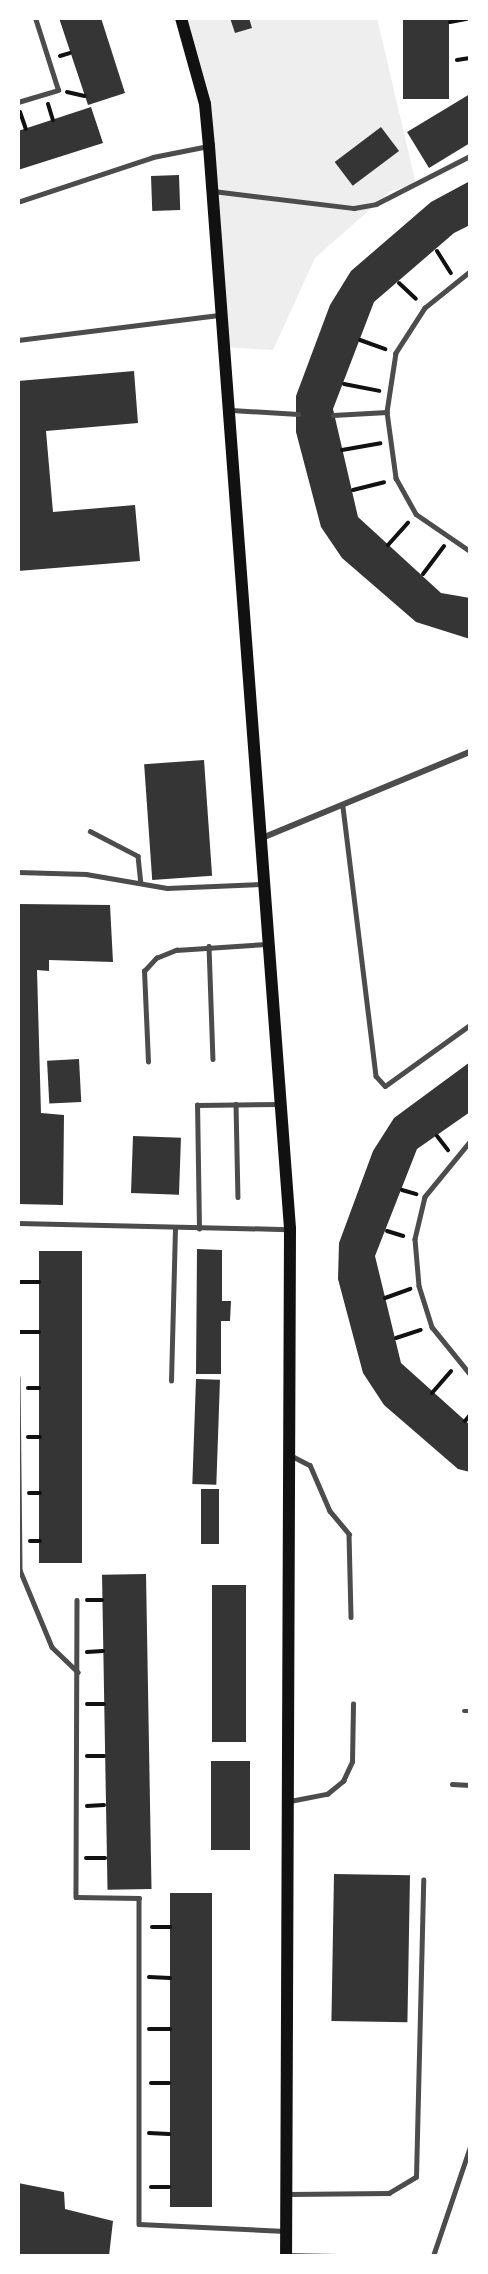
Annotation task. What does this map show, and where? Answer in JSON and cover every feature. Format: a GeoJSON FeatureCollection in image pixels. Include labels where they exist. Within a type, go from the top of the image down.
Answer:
{"type":"FeatureCollection","features":[{"type":"Feature","properties":{"kind":"main road"},"geometry":{"type":"LineString","coordinates":[[181,18],[205,104],[213,190],[226,410],[266,884],[290,1229],[284,1802],[286,2255]]}},
{"type":"Feature","properties":{"kind":"street"},"geometry":{"type":"LineString","coordinates":[[262,837],[342,807],[470,752]]}},
{"type":"Feature","properties":{"kind":"lane"},"geometry":{"type":"LineString","coordinates":[[18,104],[58,90],[35,18]]}},
{"type":"Feature","properties":{"kind":"lane"},"geometry":{"type":"LineString","coordinates":[[18,202],[153,157],[209,146]]}},
{"type":"Feature","properties":{"kind":"lane"},"geometry":{"type":"LineString","coordinates":[[213,190],[354,208],[376,204],[470,156]]}},
{"type":"Feature","properties":{"kind":"lane"},"geometry":{"type":"LineString","coordinates":[[470,272],[425,308],[396,353],[387,393],[388,442],[396,478],[416,514],[448,541],[470,551]]}},
{"type":"Feature","properties":{"kind":"lane"},"geometry":{"type":"LineString","coordinates":[[18,340],[149,319],[220,315]]}},
{"type":"Feature","properties":{"kind":"lane"},"geometry":{"type":"LineString","coordinates":[[226,410],[298,414]]}},
{"type":"Feature","properties":{"kind":"lane"},"geometry":{"type":"LineString","coordinates":[[333,415],[387,411]]}},
{"type":"Feature","properties":{"kind":"lane"},"geometry":{"type":"LineString","coordinates":[[342,807],[376,1076],[385,1086],[470,1025]]}},
{"type":"Feature","properties":{"kind":"lane"},"geometry":{"type":"LineString","coordinates":[[90,831],[138,856],[141,884]]}},
{"type":"Feature","properties":{"kind":"lane"},"geometry":{"type":"LineString","coordinates":[[18,872],[86,874],[167,888],[266,884]]}},
{"type":"Feature","properties":{"kind":"lane"},"geometry":{"type":"LineString","coordinates":[[148,1062],[144,971],[176,950],[209,946],[269,944]]}},
{"type":"Feature","properties":{"kind":"lane"},"geometry":{"type":"LineString","coordinates":[[209,946],[213,1059]]}},
{"type":"Feature","properties":{"kind":"lane"},"geometry":{"type":"LineString","coordinates":[[236,1104],[238,1197]]}},
{"type":"Feature","properties":{"kind":"lane"},"geometry":{"type":"LineString","coordinates":[[199,1229],[197,1105],[281,1104]]}},
{"type":"Feature","properties":{"kind":"lane"},"geometry":{"type":"LineString","coordinates":[[470,1142],[453,1156],[425,1197],[416,1239],[419,1286],[432,1327],[457,1364],[470,1374]]}},
{"type":"Feature","properties":{"kind":"lane"},"geometry":{"type":"LineString","coordinates":[[18,1222],[175,1229],[290,1229]]}},
{"type":"Feature","properties":{"kind":"lane"},"geometry":{"type":"LineString","coordinates":[[171,1381],[175,1229]]}},
{"type":"Feature","properties":{"kind":"lane"},"geometry":{"type":"LineString","coordinates":[[18,1377],[20,1570],[52,1647],[78,1672]]}},
{"type":"Feature","properties":{"kind":"lane"},"geometry":{"type":"LineString","coordinates":[[288,1454],[310,1465],[330,1511],[350,1534],[351,1617]]}},
{"type":"Feature","properties":{"kind":"lane"},"geometry":{"type":"LineString","coordinates":[[77,1600],[76,1897],[139,1898],[139,2224],[286,2231]]}},
{"type":"Feature","properties":{"kind":"lane"},"geometry":{"type":"LineString","coordinates":[[284,1802],[327,1794],[343,1781],[352,1762],[354,1704]]}},
{"type":"Feature","properties":{"kind":"lane"},"geometry":{"type":"LineString","coordinates":[[452,1784],[470,1785]]}},
{"type":"Feature","properties":{"kind":"lane"},"geometry":{"type":"LineString","coordinates":[[286,2194],[389,2193],[406,2188],[416,2177],[423,1880]]}},
{"type":"Feature","properties":{"kind":"lane"},"geometry":{"type":"LineString","coordinates":[[433,2256],[470,2147]]}},
{"type":"Feature","properties":{"kind":"lane"},"geometry":{"type":"LineString","coordinates":[[286,2255],[337,2256]]}},
{"type":"Feature","properties":{"kind":"path"},"geometry":{"type":"LineString","coordinates":[[450,22],[470,18]]}},
{"type":"Feature","properties":{"kind":"path"},"geometry":{"type":"LineString","coordinates":[[458,60],[470,58]]}},
{"type":"Feature","properties":{"kind":"path"},"geometry":{"type":"LineString","coordinates":[[18,104],[26,129]]}},
{"type":"Feature","properties":{"kind":"path"},"geometry":{"type":"LineString","coordinates":[[437,251],[457,281]]}},
{"type":"Feature","properties":{"kind":"path"},"geometry":{"type":"LineString","coordinates":[[399,283],[425,308]]}},
{"type":"Feature","properties":{"kind":"path"},"geometry":{"type":"LineString","coordinates":[[360,340],[396,353]]}},
{"type":"Feature","properties":{"kind":"path"},"geometry":{"type":"LineString","coordinates":[[344,384],[387,393]]}},
{"type":"Feature","properties":{"kind":"path"},"geometry":{"type":"LineString","coordinates":[[342,450],[388,442]]}},
{"type":"Feature","properties":{"kind":"path"},"geometry":{"type":"LineString","coordinates":[[353,490],[396,478]]}},
{"type":"Feature","properties":{"kind":"path"},"geometry":{"type":"LineString","coordinates":[[388,545],[416,514]]}},
{"type":"Feature","properties":{"kind":"path"},"geometry":{"type":"LineString","coordinates":[[423,574],[448,541]]}},
{"type":"Feature","properties":{"kind":"path"},"geometry":{"type":"LineString","coordinates":[[437,1136],[453,1156]]}},
{"type":"Feature","properties":{"kind":"path"},"geometry":{"type":"LineString","coordinates":[[18,1282],[39,1282]]}},
{"type":"Feature","properties":{"kind":"path"},"geometry":{"type":"LineString","coordinates":[[385,1298],[419,1286]]}},
{"type":"Feature","properties":{"kind":"path"},"geometry":{"type":"LineString","coordinates":[[396,1338],[432,1327]]}},
{"type":"Feature","properties":{"kind":"path"},"geometry":{"type":"LineString","coordinates":[[18,1332],[39,1332]]}},
{"type":"Feature","properties":{"kind":"path"},"geometry":{"type":"LineString","coordinates":[[432,1393],[457,1364]]}},
{"type":"Feature","properties":{"kind":"path"},"geometry":{"type":"LineString","coordinates":[[465,1421],[470,1414]]}},
{"type":"Feature","properties":{"kind":"path"},"geometry":{"type":"LineString","coordinates":[[139,1927],[170,1928]]}},
{"type":"Feature","properties":{"kind":"path"},"geometry":{"type":"LineString","coordinates":[[139,1977],[170,1977]]}},
{"type":"Feature","properties":{"kind":"path"},"geometry":{"type":"LineString","coordinates":[[139,2028],[170,2029]]}},
{"type":"Feature","properties":{"kind":"path"},"geometry":{"type":"LineString","coordinates":[[139,2082],[170,2083]]}},
{"type":"Feature","properties":{"kind":"path"},"geometry":{"type":"LineString","coordinates":[[139,2133],[169,2134]]}},
{"type":"Feature","properties":{"kind":"path"},"geometry":{"type":"LineString","coordinates":[[139,2187],[169,2187]]}},
{"type":"Feature","properties":{"kind":"shaded area"},"geometry":{"type":"Polygon","coordinates":[[[180,18],[377,18],[416,184],[391,191],[315,258],[273,350],[222,347],[202,91],[180,18]]]}},
{"type":"Feature","properties":{"kind":"building"},"geometry":{"type":"Polygon","coordinates":[[[59,18],[101,18],[125,93],[88,105],[59,18]]]}},
{"type":"Feature","properties":{"kind":"building"},"geometry":{"type":"Polygon","coordinates":[[[230,18],[249,18],[252,28],[235,33],[230,18]]]}},
{"type":"Feature","properties":{"kind":"building"},"geometry":{"type":"Polygon","coordinates":[[[403,18],[449,18],[449,99],[403,99],[403,18]]]}},
{"type":"Feature","properties":{"kind":"building"},"geometry":{"type":"Polygon","coordinates":[[[470,94],[470,143],[429,168],[407,132],[470,94]]]}},
{"type":"Feature","properties":{"kind":"building"},"geometry":{"type":"Polygon","coordinates":[[[91,107],[103,143],[18,170],[18,131],[91,107]]]}},
{"type":"Feature","properties":{"kind":"building"},"geometry":{"type":"Polygon","coordinates":[[[381,127],[399,151],[353,186],[335,162],[381,127]]]}},
{"type":"Feature","properties":{"kind":"building"},"geometry":{"type":"Polygon","coordinates":[[[179,175],[180,210],[152,211],[151,176],[179,175]]]}},
{"type":"Feature","properties":{"kind":"building"},"geometry":{"type":"Polygon","coordinates":[[[470,181],[470,225],[454,233],[374,302],[333,409],[358,517],[441,593],[470,598],[470,639],[416,622],[342,558],[321,527],[296,432],[296,396],[330,305],[351,271],[431,202],[470,181]]]}},
{"type":"Feature","properties":{"kind":"building"},"geometry":{"type":"Polygon","coordinates":[[[134,371],[138,423],[46,431],[53,512],[135,505],[140,561],[18,571],[18,381],[134,371]]]}},
{"type":"Feature","properties":{"kind":"building"},"geometry":{"type":"Polygon","coordinates":[[[204,760],[212,876],[152,880],[144,764],[204,760]]]}},
{"type":"Feature","properties":{"kind":"building"},"geometry":{"type":"Polygon","coordinates":[[[18,904],[110,905],[113,962],[49,960],[49,971],[37,970],[41,1113],[64,1115],[63,1205],[18,1204],[18,904]]]}},
{"type":"Feature","properties":{"kind":"building"},"geometry":{"type":"Polygon","coordinates":[[[79,1059],[81,1102],[49,1104],[47,1061],[79,1059]]]}},
{"type":"Feature","properties":{"kind":"building"},"geometry":{"type":"Polygon","coordinates":[[[470,1062],[470,1112],[417,1149],[375,1256],[401,1363],[470,1425],[470,1472],[458,1469],[384,1405],[363,1373],[338,1279],[339,1243],[373,1151],[394,1118],[470,1062]]]}},
{"type":"Feature","properties":{"kind":"building"},"geometry":{"type":"Polygon","coordinates":[[[133,1136],[181,1138],[179,1195],[131,1193],[133,1136]]]}},
{"type":"Feature","properties":{"kind":"building"},"geometry":{"type":"Polygon","coordinates":[[[197,1249],[222,1250],[222,1301],[231,1301],[230,1321],[221,1321],[221,1374],[196,1374],[197,1249]]]}},
{"type":"Feature","properties":{"kind":"building"},"geometry":{"type":"Polygon","coordinates":[[[39,1251],[82,1251],[82,1563],[39,1563],[39,1251]]]}},
{"type":"Feature","properties":{"kind":"building"},"geometry":{"type":"Polygon","coordinates":[[[196,1379],[220,1380],[216,1485],[192,1484],[196,1379]]]}},
{"type":"Feature","properties":{"kind":"building"},"geometry":{"type":"Polygon","coordinates":[[[201,1489],[219,1489],[219,1544],[201,1544],[201,1489]]]}},
{"type":"Feature","properties":{"kind":"building"},"geometry":{"type":"Polygon","coordinates":[[[146,1574],[151,1889],[108,1890],[102,1575],[146,1574]]]}},
{"type":"Feature","properties":{"kind":"building"},"geometry":{"type":"Polygon","coordinates":[[[212,1585],[246,1585],[246,1742],[212,1742],[212,1585]]]}},
{"type":"Feature","properties":{"kind":"building"},"geometry":{"type":"Polygon","coordinates":[[[211,1761],[250,1761],[250,1850],[211,1850],[211,1761]]]}},
{"type":"Feature","properties":{"kind":"building"},"geometry":{"type":"Polygon","coordinates":[[[334,1874],[410,1875],[407,2022],[331,2021],[334,1874]]]}},
{"type":"Feature","properties":{"kind":"building"},"geometry":{"type":"Polygon","coordinates":[[[170,1893],[212,1893],[212,2207],[170,2207],[170,1893]]]}},
{"type":"Feature","properties":{"kind":"building"},"geometry":{"type":"Polygon","coordinates":[[[18,2183],[64,2192],[65,2209],[113,2221],[109,2256],[18,2256],[18,2183]]]}}]}
